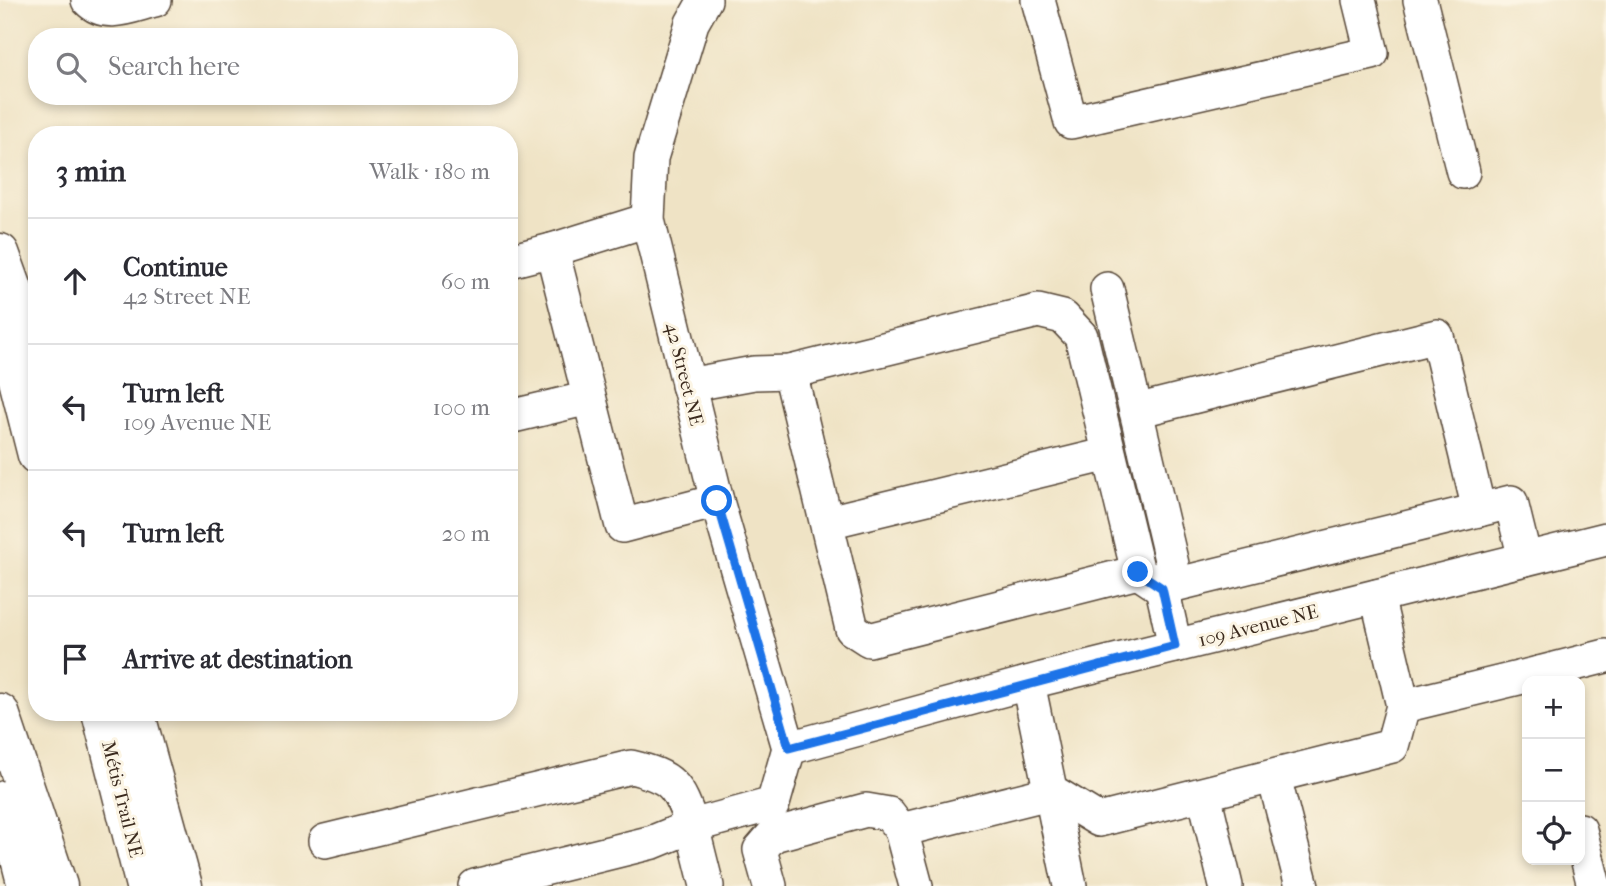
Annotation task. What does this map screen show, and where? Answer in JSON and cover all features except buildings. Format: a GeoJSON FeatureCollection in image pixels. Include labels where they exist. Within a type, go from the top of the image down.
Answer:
{"type":"FeatureCollection","features":[{"type":"Feature","properties":{"kind":"main road"},"geometry":{"type":"LineString","coordinates":[[0,253],[28,330]]}},
{"type":"Feature","properties":{"kind":"main road"},"geometry":{"type":"LineString","coordinates":[[0,309],[28,419]]}},
{"type":"Feature","properties":{"kind":"main road"},"geometry":{"type":"LineString","coordinates":[[0,713],[58,886]]}},
{"type":"Feature","properties":{"kind":"main road","name":"Métis Trail NE"},"geometry":{"type":"LineString","coordinates":[[103,721],[145,886]]}},
{"type":"Feature","properties":{"kind":"main road"},"geometry":{"type":"LineString","coordinates":[[137,721],[183,886]]}},
{"type":"Feature","properties":{"kind":"main road"},"geometry":{"type":"LineString","coordinates":[[0,781],[27,886]]}},
{"type":"Feature","properties":{"kind":"street"},"geometry":{"type":"LineString","coordinates":[[88,0],[95,7],[108,11],[155,0]]}},
{"type":"Feature","properties":{"kind":"street","name":"42 Street NE"},"geometry":{"type":"LineString","coordinates":[[705,0],[692,23],[651,158],[648,220],[717,501],[789,748]]}},
{"type":"Feature","properties":{"kind":"street"},"geometry":{"type":"LineString","coordinates":[[1038,0],[1071,121],[1372,53],[1359,0]]}},
{"type":"Feature","properties":{"kind":"street"},"geometry":{"type":"LineString","coordinates":[[1420,0],[1463,172]]}},
{"type":"Feature","properties":{"kind":"street"},"geometry":{"type":"LineString","coordinates":[[518,259],[648,220]]}},
{"type":"Feature","properties":{"kind":"street"},"geometry":{"type":"LineString","coordinates":[[552,250],[622,526],[717,501]]}},
{"type":"Feature","properties":{"kind":"street"},"geometry":{"type":"LineString","coordinates":[[1107,289],[1172,564],[1150,580]]}},
{"type":"Feature","properties":{"kind":"street"},"geometry":{"type":"LineString","coordinates":[[688,385],[754,373],[790,372],[1038,311],[1063,317],[1081,336],[1109,454],[1150,580],[1175,646]]}},
{"type":"Feature","properties":{"kind":"street"},"geometry":{"type":"LineString","coordinates":[[1136,411],[1437,336],[1479,510]]}},
{"type":"Feature","properties":{"kind":"street"},"geometry":{"type":"LineString","coordinates":[[790,372],[852,629],[869,640],[1511,502],[1525,559]]}},
{"type":"Feature","properties":{"kind":"street"},"geometry":{"type":"LineString","coordinates":[[518,415],[589,398]]}},
{"type":"Feature","properties":{"kind":"street"},"geometry":{"type":"LineString","coordinates":[[828,523],[1109,454]]}},
{"type":"Feature","properties":{"kind":"street","name":"109 Avenue NE"},"geometry":{"type":"LineString","coordinates":[[789,748],[1028,683],[1606,540]]}},
{"type":"Feature","properties":{"kind":"street"},"geometry":{"type":"LineString","coordinates":[[901,830],[1053,792],[1099,820],[1392,746],[1403,706],[1377,596]]}},
{"type":"Feature","properties":{"kind":"street"},"geometry":{"type":"LineString","coordinates":[[1543,676],[1606,656]]}},
{"type":"Feature","properties":{"kind":"street"},"geometry":{"type":"LineString","coordinates":[[1403,706],[1522,681]]}},
{"type":"Feature","properties":{"kind":"street"},"geometry":{"type":"LineString","coordinates":[[1028,683],[1053,792],[1054,820],[1070,886]]}},
{"type":"Feature","properties":{"kind":"street"},"geometry":{"type":"LineString","coordinates":[[475,886],[653,842],[692,826],[773,804],[789,748]]}},
{"type":"Feature","properties":{"kind":"street"},"geometry":{"type":"LineString","coordinates":[[325,841],[631,767],[660,774],[682,794],[707,886]]}},
{"type":"Feature","properties":{"kind":"street"},"geometry":{"type":"LineString","coordinates":[[1274,776],[1302,886]]}},
{"type":"Feature","properties":{"kind":"street"},"geometry":{"type":"LineString","coordinates":[[1204,794],[1227,886]]}},
{"type":"Feature","properties":{"kind":"street"},"geometry":{"type":"LineString","coordinates":[[770,886],[761,850],[773,835],[866,810],[889,814],[901,830],[916,886]]}},
{"type":"Feature","properties":{"kind":"street"},"geometry":{"type":"LineString","coordinates":[[1585,850],[1594,886]]}},
{"type":"Feature","properties":{"kind":"route"},"geometry":{"type":"LineString","coordinates":[[717,501],[789,748],[1175,646],[1162,588],[1138,572]]}}]}
